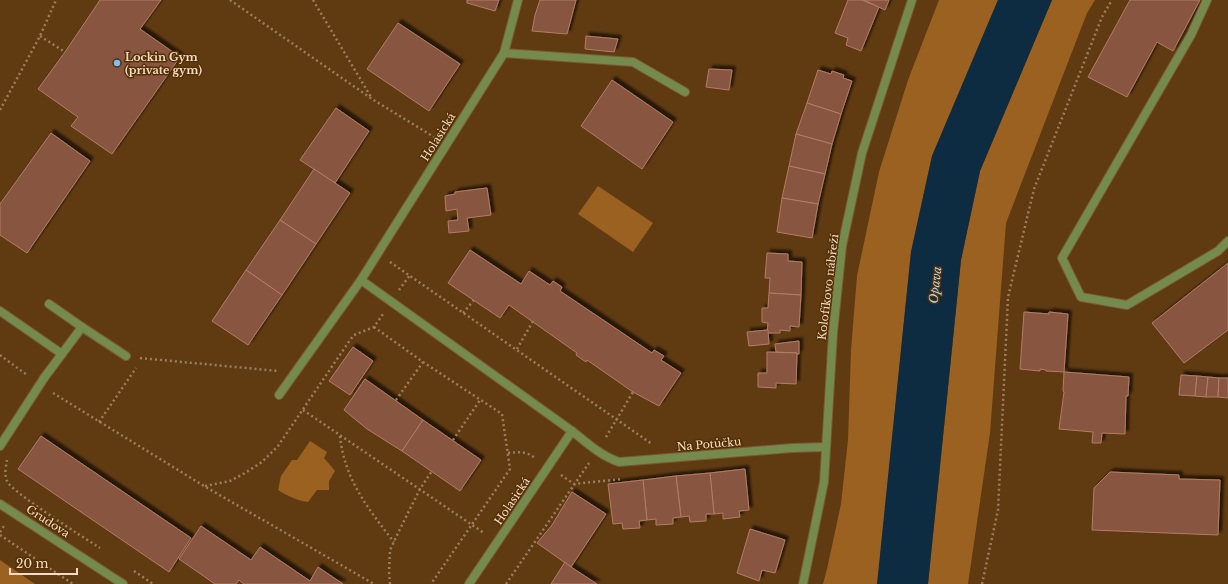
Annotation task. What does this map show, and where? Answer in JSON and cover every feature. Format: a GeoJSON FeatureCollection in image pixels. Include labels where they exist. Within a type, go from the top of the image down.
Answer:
{"type":"FeatureCollection","features":[{"type":"Feature","properties":{"kind":"street","name":"Holasická"},"geometry":{"type":"LineString","coordinates":[[279,394],[361,280],[504,53],[518,0]]}},
{"type":"Feature","properties":{"kind":"street","name":"Kolofíkovo nábřeží"},"geometry":{"type":"LineString","coordinates":[[803,584],[824,482],[833,333],[842,246],[862,153],[912,0]]}},
{"type":"Feature","properties":{"kind":"street"},"geometry":{"type":"LineString","coordinates":[[1207,0],[1191,35],[1062,258],[1081,297],[1127,305],[1218,252],[1228,241]]}},
{"type":"Feature","properties":{"kind":"street"},"geometry":{"type":"LineString","coordinates":[[504,53],[633,62],[685,92]]}},
{"type":"Feature","properties":{"kind":"street"},"geometry":{"type":"LineString","coordinates":[[361,280],[572,431],[597,451]]}},
{"type":"Feature","properties":{"kind":"street"},"geometry":{"type":"LineString","coordinates":[[49,304],[126,356]]}},
{"type":"Feature","properties":{"kind":"street"},"geometry":{"type":"LineString","coordinates":[[0,311],[62,354]]}},
{"type":"Feature","properties":{"kind":"street"},"geometry":{"type":"LineString","coordinates":[[0,446],[42,382],[82,327]]}},
{"type":"Feature","properties":{"kind":"street","name":"Holasická"},"geometry":{"type":"LineString","coordinates":[[469,584],[572,431]]}},
{"type":"Feature","properties":{"kind":"street","name":"Na Potůčku"},"geometry":{"type":"LineString","coordinates":[[597,451],[609,459],[619,462],[792,448],[826,447]]}},
{"type":"Feature","properties":{"kind":"street","name":"Grudova"},"geometry":{"type":"LineString","coordinates":[[0,504],[123,584]]}},
{"type":"Feature","properties":{"kind":"path"},"geometry":{"type":"LineString","coordinates":[[0,110],[40,36],[56,0]]}},
{"type":"Feature","properties":{"kind":"path"},"geometry":{"type":"LineString","coordinates":[[230,0],[372,99],[446,145]]}},
{"type":"Feature","properties":{"kind":"path"},"geometry":{"type":"LineString","coordinates":[[313,0],[372,99]]}},
{"type":"Feature","properties":{"kind":"path"},"geometry":{"type":"LineString","coordinates":[[982,584],[998,510],[1008,297],[1034,189],[1102,17],[1112,0]]}},
{"type":"Feature","properties":{"kind":"path"},"geometry":{"type":"LineString","coordinates":[[40,36],[65,52]]}},
{"type":"Feature","properties":{"kind":"path"},"geometry":{"type":"LineString","coordinates":[[378,253],[672,458]]}},
{"type":"Feature","properties":{"kind":"path"},"geometry":{"type":"LineString","coordinates":[[463,313],[474,300]]}},
{"type":"Feature","properties":{"kind":"path"},"geometry":{"type":"LineString","coordinates":[[516,349],[533,321]]}},
{"type":"Feature","properties":{"kind":"path"},"geometry":{"type":"LineString","coordinates":[[204,486],[230,481],[262,462],[278,446],[354,335],[374,327],[423,362],[502,414],[510,469],[431,584]]}},
{"type":"Feature","properties":{"kind":"path"},"geometry":{"type":"LineString","coordinates":[[0,355],[100,422],[204,486],[374,584]]}},
{"type":"Feature","properties":{"kind":"path"},"geometry":{"type":"LineString","coordinates":[[126,356],[294,372]]}},
{"type":"Feature","properties":{"kind":"path"},"geometry":{"type":"LineString","coordinates":[[100,422],[143,358]]}},
{"type":"Feature","properties":{"kind":"path"},"geometry":{"type":"LineString","coordinates":[[396,400],[423,362]]}},
{"type":"Feature","properties":{"kind":"path"},"geometry":{"type":"LineString","coordinates":[[506,584],[597,451],[633,392]]}},
{"type":"Feature","properties":{"kind":"path"},"geometry":{"type":"LineString","coordinates":[[453,440],[480,400]]}},
{"type":"Feature","properties":{"kind":"path"},"geometry":{"type":"LineString","coordinates":[[302,410],[497,542]]}},
{"type":"Feature","properties":{"kind":"path"},"geometry":{"type":"LineString","coordinates":[[340,436],[346,464],[358,491],[394,542]]}},
{"type":"Feature","properties":{"kind":"path"},"geometry":{"type":"LineString","coordinates":[[8,458],[6,467],[6,481],[10,486],[29,501],[101,549]]}},
{"type":"Feature","properties":{"kind":"path"},"geometry":{"type":"LineString","coordinates":[[390,584],[390,550],[420,489],[432,471]]}},
{"type":"Feature","properties":{"kind":"path"},"geometry":{"type":"LineString","coordinates":[[0,535],[73,584]]}},
{"type":"Feature","properties":{"kind":"path"},"geometry":{"type":"LineString","coordinates":[[133,571],[153,584]]}},
{"type":"Feature","properties":{"kind":"shaded area"},"geometry":{"type":"Polygon","coordinates":[[[939,0],[998,0],[932,156],[911,252],[877,584],[823,584],[841,504],[848,440],[851,350],[857,276],[879,172],[908,80],[939,0]]]}},
{"type":"Feature","properties":{"kind":"shaded area"},"geometry":{"type":"Polygon","coordinates":[[[1052,0],[1095,0],[1087,13],[1006,223],[990,433],[968,584],[928,584],[961,260],[980,171],[1052,0]]]}},
{"type":"Feature","properties":{"kind":"shaded area"},"geometry":{"type":"Polygon","coordinates":[[[598,186],[653,223],[633,252],[578,214],[598,186]]]}},
{"type":"Feature","properties":{"kind":"shaded area"},"geometry":{"type":"Polygon","coordinates":[[[310,441],[327,452],[324,458],[335,471],[329,481],[329,490],[317,490],[308,502],[292,498],[278,490],[281,476],[292,460],[297,460],[310,441]]]}},
{"type":"Feature","properties":{"kind":"shaded area"},"geometry":{"type":"Polygon","coordinates":[[[0,560],[35,584],[0,584],[0,560]]]}},
{"type":"Feature","properties":{"kind":"water","name":"Opava"},"geometry":{"type":"Polygon","coordinates":[[[998,0],[1052,0],[980,171],[961,260],[928,584],[877,584],[911,252],[932,156],[998,0]]]}},
{"type":"Feature","properties":{"kind":"building"},"geometry":{"type":"Polygon","coordinates":[[[100,0],[161,0],[140,29],[180,57],[112,154],[71,126],[78,117],[38,89],[100,0]]]}},
{"type":"Feature","properties":{"kind":"building"},"geometry":{"type":"Polygon","coordinates":[[[467,0],[499,0],[495,11],[467,3],[467,0]]]}},
{"type":"Feature","properties":{"kind":"building"},"geometry":{"type":"Polygon","coordinates":[[[540,0],[576,0],[567,34],[532,31],[540,0]]]}},
{"type":"Feature","properties":{"kind":"building"},"geometry":{"type":"Polygon","coordinates":[[[848,0],[862,0],[879,7],[861,51],[846,45],[848,38],[835,33],[848,0]]]}},
{"type":"Feature","properties":{"kind":"building"},"geometry":{"type":"Polygon","coordinates":[[[864,0],[889,0],[885,10],[864,0]]]}},
{"type":"Feature","properties":{"kind":"building"},"geometry":{"type":"Polygon","coordinates":[[[1130,0],[1200,0],[1173,51],[1157,42],[1127,97],[1088,77],[1130,0]]]}},
{"type":"Feature","properties":{"kind":"building"},"geometry":{"type":"Polygon","coordinates":[[[398,23],[460,64],[429,111],[367,69],[398,23]]]}},
{"type":"Feature","properties":{"kind":"building"},"geometry":{"type":"Polygon","coordinates":[[[586,36],[618,39],[614,52],[585,49],[586,36]]]}},
{"type":"Feature","properties":{"kind":"building"},"geometry":{"type":"Polygon","coordinates":[[[709,69],[732,70],[729,90],[706,87],[709,69]]]}},
{"type":"Feature","properties":{"kind":"building"},"geometry":{"type":"Polygon","coordinates":[[[818,70],[831,74],[832,71],[844,75],[843,78],[852,81],[841,114],[807,103],[818,70]]]}},
{"type":"Feature","properties":{"kind":"building"},"geometry":{"type":"Polygon","coordinates":[[[612,80],[673,122],[642,169],[581,126],[612,80]]]}},
{"type":"Feature","properties":{"kind":"building"},"geometry":{"type":"Polygon","coordinates":[[[807,103],[841,114],[832,144],[796,134],[807,103]]]}},
{"type":"Feature","properties":{"kind":"building"},"geometry":{"type":"Polygon","coordinates":[[[336,108],[369,131],[335,183],[300,160],[336,108]]]}},
{"type":"Feature","properties":{"kind":"building"},"geometry":{"type":"Polygon","coordinates":[[[51,133],[90,161],[27,253],[0,235],[0,204],[51,133]]]}},
{"type":"Feature","properties":{"kind":"building"},"geometry":{"type":"Polygon","coordinates":[[[796,134],[832,144],[825,174],[789,166],[796,134]]]}},
{"type":"Feature","properties":{"kind":"building"},"geometry":{"type":"Polygon","coordinates":[[[789,166],[825,174],[818,204],[782,198],[789,166]]]}},
{"type":"Feature","properties":{"kind":"building"},"geometry":{"type":"Polygon","coordinates":[[[314,169],[350,193],[316,244],[280,220],[314,169]]]}},
{"type":"Feature","properties":{"kind":"building"},"geometry":{"type":"Polygon","coordinates":[[[487,188],[491,215],[467,218],[469,231],[449,233],[448,221],[458,220],[457,209],[446,211],[445,196],[455,194],[455,192],[487,188]]]}},
{"type":"Feature","properties":{"kind":"building"},"geometry":{"type":"Polygon","coordinates":[[[782,198],[818,204],[812,238],[777,232],[782,198]]]}},
{"type":"Feature","properties":{"kind":"building"},"geometry":{"type":"Polygon","coordinates":[[[280,220],[316,244],[282,295],[246,270],[280,220]]]}},
{"type":"Feature","properties":{"kind":"building"},"geometry":{"type":"Polygon","coordinates":[[[470,250],[521,284],[529,271],[550,285],[553,281],[562,287],[560,291],[652,353],[654,350],[664,356],[661,360],[681,373],[659,406],[633,392],[587,360],[586,362],[576,355],[577,353],[509,305],[500,318],[448,283],[470,250]]]}},
{"type":"Feature","properties":{"kind":"building"},"geometry":{"type":"Polygon","coordinates":[[[767,253],[788,254],[788,261],[802,262],[801,295],[769,293],[770,278],[765,278],[767,253]]]}},
{"type":"Feature","properties":{"kind":"building"},"geometry":{"type":"Polygon","coordinates":[[[1228,263],[1228,330],[1184,363],[1152,323],[1228,263]]]}},
{"type":"Feature","properties":{"kind":"building"},"geometry":{"type":"Polygon","coordinates":[[[246,270],[282,295],[248,345],[212,321],[246,270]]]}},
{"type":"Feature","properties":{"kind":"building"},"geometry":{"type":"Polygon","coordinates":[[[769,293],[801,295],[799,327],[790,326],[790,331],[780,330],[780,333],[767,333],[768,323],[762,322],[762,308],[768,308],[769,293]]]}},
{"type":"Feature","properties":{"kind":"building"},"geometry":{"type":"Polygon","coordinates":[[[1024,312],[1068,314],[1064,372],[1046,371],[1040,369],[1040,371],[1020,369],[1024,312]]]}},
{"type":"Feature","properties":{"kind":"building"},"geometry":{"type":"Polygon","coordinates":[[[768,330],[769,344],[749,346],[747,332],[768,330]]]}},
{"type":"Feature","properties":{"kind":"building"},"geometry":{"type":"Polygon","coordinates":[[[799,341],[799,354],[776,352],[775,344],[799,341]]]}},
{"type":"Feature","properties":{"kind":"building"},"geometry":{"type":"Polygon","coordinates":[[[353,347],[373,361],[350,395],[329,381],[353,347]]]}},
{"type":"Feature","properties":{"kind":"building"},"geometry":{"type":"Polygon","coordinates":[[[767,352],[797,353],[796,384],[776,383],[776,388],[758,387],[758,373],[767,373],[767,352]]]}},
{"type":"Feature","properties":{"kind":"building"},"geometry":{"type":"Polygon","coordinates":[[[1064,372],[1129,377],[1128,396],[1126,396],[1125,434],[1102,433],[1101,443],[1092,443],[1093,432],[1059,429],[1064,392],[1064,372]]]}},
{"type":"Feature","properties":{"kind":"building"},"geometry":{"type":"Polygon","coordinates":[[[1181,375],[1197,376],[1195,396],[1179,395],[1181,375]]]}},
{"type":"Feature","properties":{"kind":"building"},"geometry":{"type":"Polygon","coordinates":[[[1197,376],[1208,377],[1206,397],[1195,396],[1197,376]]]}},
{"type":"Feature","properties":{"kind":"building"},"geometry":{"type":"Polygon","coordinates":[[[1208,377],[1219,378],[1218,397],[1206,397],[1208,377]]]}},
{"type":"Feature","properties":{"kind":"building"},"geometry":{"type":"Polygon","coordinates":[[[1219,378],[1228,378],[1228,398],[1218,397],[1219,378]]]}},
{"type":"Feature","properties":{"kind":"building"},"geometry":{"type":"Polygon","coordinates":[[[365,379],[423,420],[402,451],[367,429],[344,410],[365,379]]]}},
{"type":"Feature","properties":{"kind":"building"},"geometry":{"type":"Polygon","coordinates":[[[423,420],[481,460],[460,491],[402,451],[423,420]]]}},
{"type":"Feature","properties":{"kind":"building"},"geometry":{"type":"Polygon","coordinates":[[[41,436],[191,538],[169,572],[18,469],[41,436]]]}},
{"type":"Feature","properties":{"kind":"building"},"geometry":{"type":"Polygon","coordinates":[[[745,469],[749,510],[739,511],[740,517],[723,519],[723,513],[714,514],[710,473],[745,469]]]}},
{"type":"Feature","properties":{"kind":"building"},"geometry":{"type":"Polygon","coordinates":[[[1110,472],[1179,475],[1179,479],[1220,480],[1218,535],[1092,530],[1094,488],[1110,472]]]}},
{"type":"Feature","properties":{"kind":"building"},"geometry":{"type":"Polygon","coordinates":[[[710,473],[714,514],[706,514],[706,521],[690,522],[689,516],[681,517],[676,476],[710,473]]]}},
{"type":"Feature","properties":{"kind":"building"},"geometry":{"type":"Polygon","coordinates":[[[676,476],[681,517],[673,518],[673,524],[656,525],[656,519],[647,520],[643,480],[676,476]]]}},
{"type":"Feature","properties":{"kind":"building"},"geometry":{"type":"Polygon","coordinates":[[[643,480],[647,520],[639,521],[640,528],[623,529],[622,523],[613,524],[608,484],[643,480]]]}},
{"type":"Feature","properties":{"kind":"building"},"geometry":{"type":"Polygon","coordinates":[[[572,492],[606,514],[571,567],[537,543],[552,525],[572,492]]]}},
{"type":"Feature","properties":{"kind":"building"},"geometry":{"type":"Polygon","coordinates":[[[201,526],[251,560],[260,547],[310,581],[318,567],[343,584],[244,584],[239,580],[236,584],[215,584],[179,559],[201,526]]]}},
{"type":"Feature","properties":{"kind":"building"},"geometry":{"type":"Polygon","coordinates":[[[750,529],[785,540],[775,573],[762,570],[759,581],[737,573],[750,529]]]}},
{"type":"Feature","properties":{"kind":"building"},"geometry":{"type":"Polygon","coordinates":[[[565,562],[571,567],[597,584],[551,584],[565,562]]]}},
{"type":"Feature","properties":{"kind":"place","name":"Lockin Gym (private gym)"},"geometry":{"type":"Point","coordinates":[117,63]}}]}
